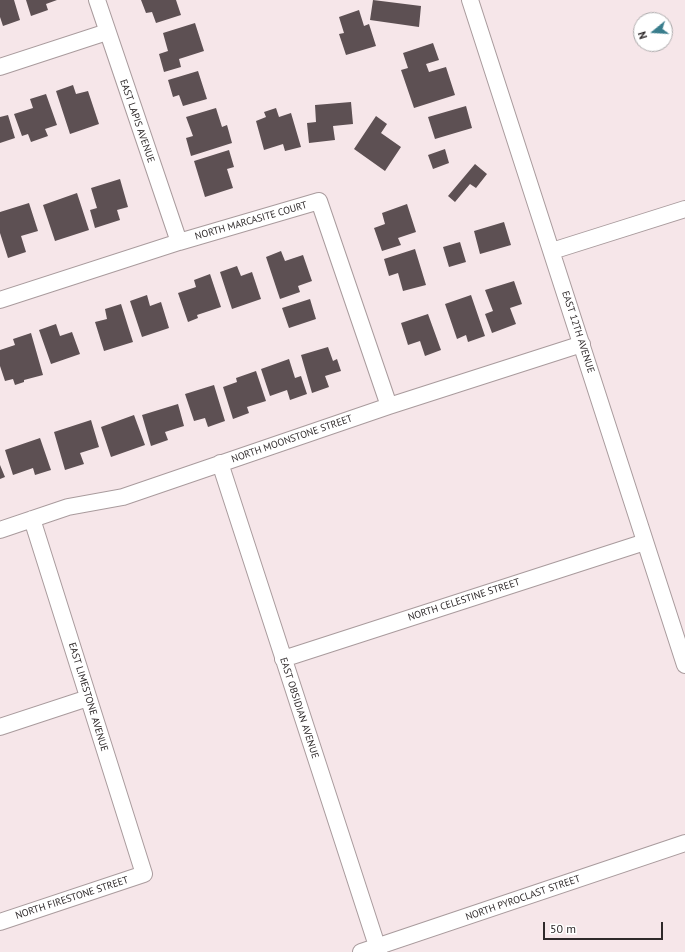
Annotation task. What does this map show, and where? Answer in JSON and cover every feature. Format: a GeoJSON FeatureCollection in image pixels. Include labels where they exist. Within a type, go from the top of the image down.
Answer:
{"type":"FeatureCollection","features":[{"type":"Feature","properties":{"kind":"street","name":"EAST LAPIS AVENUE"},"geometry":{"type":"LineString","coordinates":[[97,0],[179,242]]}},
{"type":"Feature","properties":{"kind":"street","name":"EAST 12TH AVENUE"},"geometry":{"type":"LineString","coordinates":[[470,0],[685,666]]}},
{"type":"Feature","properties":{"kind":"street"},"geometry":{"type":"LineString","coordinates":[[0,67],[107,32]]}},
{"type":"Feature","properties":{"kind":"street","name":"NORTH MARCASITE COURT"},"geometry":{"type":"LineString","coordinates":[[0,300],[179,242],[319,201],[389,406]]}},
{"type":"Feature","properties":{"kind":"street"},"geometry":{"type":"LineString","coordinates":[[552,251],[685,209]]}},
{"type":"Feature","properties":{"kind":"street","name":"NORTH MOONSTONE STREET"},"geometry":{"type":"LineString","coordinates":[[0,530],[68,507],[123,497],[389,406],[582,344]]}},
{"type":"Feature","properties":{"kind":"street","name":"EAST OBSIDIAN AVENUE"},"geometry":{"type":"LineString","coordinates":[[220,463],[379,949]]}},
{"type":"Feature","properties":{"kind":"street","name":"EAST LIMESTONE AVENUE"},"geometry":{"type":"LineString","coordinates":[[32,519],[144,874]]}},
{"type":"Feature","properties":{"kind":"street","name":"NORTH CELESTINE STREET"},"geometry":{"type":"LineString","coordinates":[[283,659],[645,542]]}},
{"type":"Feature","properties":{"kind":"street"},"geometry":{"type":"LineString","coordinates":[[0,727],[88,698]]}},
{"type":"Feature","properties":{"kind":"street","name":"NORTH PYROCLAST STREET"},"geometry":{"type":"LineString","coordinates":[[361,952],[379,949],[685,844]]}},
{"type":"Feature","properties":{"kind":"street","name":"NORTH FIRESTONE STREET"},"geometry":{"type":"LineString","coordinates":[[0,922],[144,874]]}},
{"type":"Feature","properties":{"kind":"building"},"geometry":{"type":"Polygon","coordinates":[[[0,0],[14,0],[20,20],[3,26],[0,17],[0,0]]]}},
{"type":"Feature","properties":{"kind":"building"},"geometry":{"type":"Polygon","coordinates":[[[26,0],[57,0],[46,4],[48,10],[31,16],[26,0]]]}},
{"type":"Feature","properties":{"kind":"building"},"geometry":{"type":"Polygon","coordinates":[[[141,0],[176,0],[181,15],[156,23],[152,12],[146,13],[141,0]]]}},
{"type":"Feature","properties":{"kind":"building"},"geometry":{"type":"Polygon","coordinates":[[[373,0],[421,6],[419,27],[370,20],[373,0]]]}},
{"type":"Feature","properties":{"kind":"building"},"geometry":{"type":"Polygon","coordinates":[[[359,10],[364,26],[369,24],[376,46],[346,55],[339,34],[344,33],[339,17],[359,10]]]}},
{"type":"Feature","properties":{"kind":"building"},"geometry":{"type":"Polygon","coordinates":[[[195,23],[204,51],[179,59],[181,67],[164,72],[159,54],[168,51],[163,33],[195,23]]]}},
{"type":"Feature","properties":{"kind":"building"},"geometry":{"type":"Polygon","coordinates":[[[433,43],[439,60],[426,64],[429,72],[446,67],[455,95],[414,108],[401,70],[408,68],[403,53],[433,43]]]}},
{"type":"Feature","properties":{"kind":"building"},"geometry":{"type":"Polygon","coordinates":[[[198,71],[207,99],[183,106],[179,95],[173,97],[168,80],[198,71]]]}},
{"type":"Feature","properties":{"kind":"building"},"geometry":{"type":"Polygon","coordinates":[[[73,85],[76,94],[88,91],[99,124],[70,134],[56,91],[73,85]]]}},
{"type":"Feature","properties":{"kind":"building"},"geometry":{"type":"Polygon","coordinates":[[[46,94],[57,125],[45,129],[48,136],[31,142],[28,134],[22,136],[14,114],[33,108],[30,99],[46,94]]]}},
{"type":"Feature","properties":{"kind":"building"},"geometry":{"type":"Polygon","coordinates":[[[351,102],[353,124],[333,126],[335,140],[309,143],[307,123],[316,122],[315,105],[351,102]]]}},
{"type":"Feature","properties":{"kind":"building"},"geometry":{"type":"Polygon","coordinates":[[[466,106],[472,128],[435,139],[428,117],[466,106]]]}},
{"type":"Feature","properties":{"kind":"building"},"geometry":{"type":"Polygon","coordinates":[[[216,108],[222,127],[227,125],[232,143],[191,156],[186,138],[193,136],[186,117],[216,108]]]}},
{"type":"Feature","properties":{"kind":"building"},"geometry":{"type":"Polygon","coordinates":[[[276,108],[279,117],[291,113],[301,147],[285,151],[283,144],[264,150],[256,121],[266,117],[264,112],[276,108]]]}},
{"type":"Feature","properties":{"kind":"building"},"geometry":{"type":"Polygon","coordinates":[[[8,115],[15,138],[0,143],[0,117],[8,115]]]}},
{"type":"Feature","properties":{"kind":"building"},"geometry":{"type":"Polygon","coordinates":[[[376,116],[387,124],[381,133],[401,147],[385,171],[354,149],[376,116]]]}},
{"type":"Feature","properties":{"kind":"building"},"geometry":{"type":"Polygon","coordinates":[[[445,149],[449,163],[433,169],[428,155],[445,149]]]}},
{"type":"Feature","properties":{"kind":"building"},"geometry":{"type":"Polygon","coordinates":[[[229,150],[234,167],[227,169],[233,188],[205,197],[194,161],[229,150]]]}},
{"type":"Feature","properties":{"kind":"building"},"geometry":{"type":"Polygon","coordinates":[[[475,164],[487,174],[476,188],[470,184],[455,202],[448,196],[475,164]]]}},
{"type":"Feature","properties":{"kind":"building"},"geometry":{"type":"Polygon","coordinates":[[[120,179],[128,207],[117,210],[120,220],[95,228],[90,210],[97,208],[91,188],[120,179]]]}},
{"type":"Feature","properties":{"kind":"building"},"geometry":{"type":"Polygon","coordinates":[[[77,193],[89,230],[55,241],[43,205],[77,193]]]}},
{"type":"Feature","properties":{"kind":"building"},"geometry":{"type":"Polygon","coordinates":[[[29,203],[38,231],[21,236],[26,252],[8,258],[0,233],[0,212],[29,203]]]}},
{"type":"Feature","properties":{"kind":"building"},"geometry":{"type":"Polygon","coordinates":[[[407,204],[416,232],[398,238],[401,245],[382,251],[374,228],[385,224],[382,213],[407,204]]]}},
{"type":"Feature","properties":{"kind":"building"},"geometry":{"type":"Polygon","coordinates":[[[504,222],[511,245],[480,254],[474,231],[504,222]]]}},
{"type":"Feature","properties":{"kind":"building"},"geometry":{"type":"Polygon","coordinates":[[[460,242],[466,262],[449,267],[443,247],[460,242]]]}},
{"type":"Feature","properties":{"kind":"building"},"geometry":{"type":"Polygon","coordinates":[[[415,249],[426,285],[403,291],[398,273],[389,276],[384,259],[415,249]]]}},
{"type":"Feature","properties":{"kind":"building"},"geometry":{"type":"Polygon","coordinates":[[[281,251],[285,261],[303,255],[312,281],[298,286],[300,292],[280,299],[266,257],[281,251]]]}},
{"type":"Feature","properties":{"kind":"building"},"geometry":{"type":"Polygon","coordinates":[[[237,266],[241,276],[252,272],[261,299],[232,309],[220,272],[237,266]]]}},
{"type":"Feature","properties":{"kind":"building"},"geometry":{"type":"Polygon","coordinates":[[[210,274],[221,307],[197,315],[198,318],[188,322],[178,293],[196,287],[194,280],[210,274]]]}},
{"type":"Feature","properties":{"kind":"building"},"geometry":{"type":"Polygon","coordinates":[[[514,281],[522,304],[510,308],[516,324],[492,333],[485,314],[493,311],[485,290],[514,281]]]}},
{"type":"Feature","properties":{"kind":"building"},"geometry":{"type":"Polygon","coordinates":[[[147,295],[150,306],[161,302],[169,328],[142,337],[130,301],[147,295]]]}},
{"type":"Feature","properties":{"kind":"building"},"geometry":{"type":"Polygon","coordinates":[[[471,295],[485,336],[468,342],[466,335],[457,339],[445,304],[471,295]]]}},
{"type":"Feature","properties":{"kind":"building"},"geometry":{"type":"Polygon","coordinates":[[[310,299],[316,319],[289,328],[282,308],[310,299]]]}},
{"type":"Feature","properties":{"kind":"building"},"geometry":{"type":"Polygon","coordinates":[[[121,304],[133,342],[104,351],[95,322],[107,319],[105,309],[121,304]]]}},
{"type":"Feature","properties":{"kind":"building"},"geometry":{"type":"Polygon","coordinates":[[[428,314],[441,350],[425,356],[420,341],[408,345],[401,323],[428,314]]]}},
{"type":"Feature","properties":{"kind":"building"},"geometry":{"type":"Polygon","coordinates":[[[56,324],[60,336],[72,332],[80,354],[51,364],[39,330],[56,324]]]}},
{"type":"Feature","properties":{"kind":"building"},"geometry":{"type":"Polygon","coordinates":[[[31,333],[43,375],[24,380],[24,382],[15,385],[13,379],[5,381],[0,366],[0,350],[15,345],[13,339],[31,333]]]}},
{"type":"Feature","properties":{"kind":"building"},"geometry":{"type":"Polygon","coordinates":[[[328,347],[333,361],[337,359],[341,371],[325,376],[329,387],[312,393],[301,355],[328,347]]]}},
{"type":"Feature","properties":{"kind":"building"},"geometry":{"type":"Polygon","coordinates":[[[289,359],[295,378],[301,376],[307,394],[290,400],[287,390],[270,396],[261,369],[289,359]]]}},
{"type":"Feature","properties":{"kind":"building"},"geometry":{"type":"Polygon","coordinates":[[[256,371],[266,401],[247,407],[249,413],[233,419],[223,387],[237,382],[236,378],[256,371]]]}},
{"type":"Feature","properties":{"kind":"building"},"geometry":{"type":"Polygon","coordinates":[[[214,385],[225,421],[208,427],[205,418],[194,421],[185,394],[214,385]]]}},
{"type":"Feature","properties":{"kind":"building"},"geometry":{"type":"Polygon","coordinates":[[[178,404],[184,426],[165,432],[168,440],[151,446],[142,415],[178,404]]]}},
{"type":"Feature","properties":{"kind":"building"},"geometry":{"type":"Polygon","coordinates":[[[134,415],[145,445],[111,457],[101,427],[134,415]]]}},
{"type":"Feature","properties":{"kind":"building"},"geometry":{"type":"Polygon","coordinates":[[[91,420],[99,447],[80,453],[84,464],[65,470],[54,432],[91,420]]]}},
{"type":"Feature","properties":{"kind":"building"},"geometry":{"type":"Polygon","coordinates":[[[40,438],[51,470],[35,475],[33,468],[13,475],[5,450],[40,438]]]}},
{"type":"Feature","properties":{"kind":"building"},"geometry":{"type":"Polygon","coordinates":[[[0,465],[5,477],[0,479],[0,465]]]}}]}
